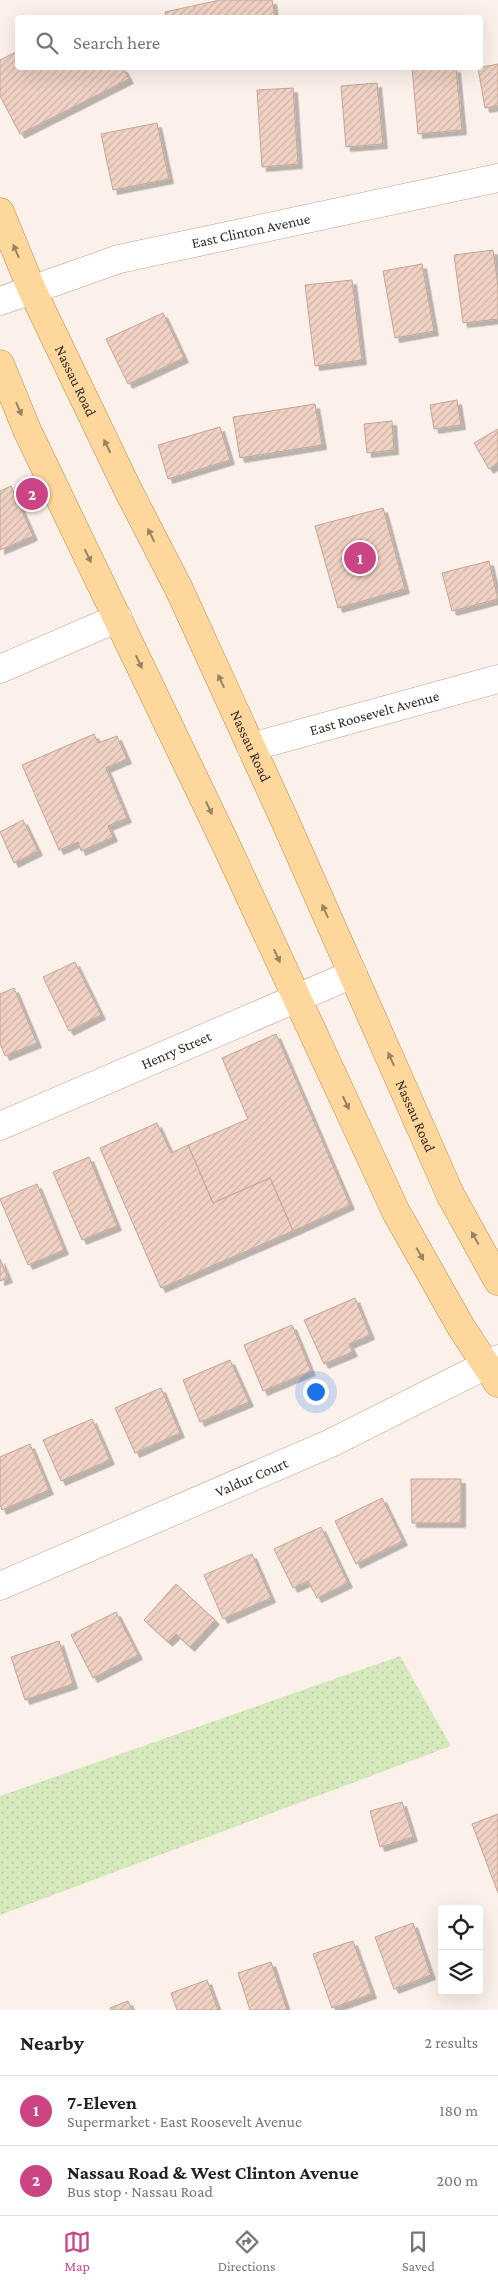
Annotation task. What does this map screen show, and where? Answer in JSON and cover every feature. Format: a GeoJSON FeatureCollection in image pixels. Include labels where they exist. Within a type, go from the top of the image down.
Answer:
{"type":"FeatureCollection","features":[{"type":"Feature","properties":{"kind":"main road","name":"Nassau Road"},"geometry":{"type":"LineString","coordinates":[[0,212],[13,297],[128,490],[179,588],[450,1194],[498,1281]]}},
{"type":"Feature","properties":{"kind":"main road"},"geometry":{"type":"LineString","coordinates":[[0,364],[27,430],[118,618],[396,1212],[461,1327],[494,1369]]}},
{"type":"Feature","properties":{"kind":"street","name":"East Clinton Avenue"},"geometry":{"type":"LineString","coordinates":[[13,297],[120,259],[498,178]]}},
{"type":"Feature","properties":{"kind":"street"},"geometry":{"type":"LineString","coordinates":[[0,669],[118,618]]}},
{"type":"Feature","properties":{"kind":"street","name":"East Roosevelt Avenue"},"geometry":{"type":"LineString","coordinates":[[251,747],[498,679]]}},
{"type":"Feature","properties":{"kind":"street","name":"Henry Street"},"geometry":{"type":"LineString","coordinates":[[0,1126],[353,974]]}},
{"type":"Feature","properties":{"kind":"street","name":"Valdur Court"},"geometry":{"type":"LineString","coordinates":[[0,1586],[331,1443],[494,1369]]}},
{"type":"Feature","properties":{"kind":"green space"},"geometry":{"type":"Polygon","coordinates":[[[400,1656],[451,1746],[0,1915],[0,1796],[400,1656]]]}},
{"type":"Feature","properties":{"kind":"building"},"geometry":{"type":"Polygon","coordinates":[[[220,0],[272,0],[274,15],[166,15],[165,12],[220,0]]]}},
{"type":"Feature","properties":{"kind":"building"},"geometry":{"type":"Polygon","coordinates":[[[15,52],[15,70],[124,70],[129,79],[20,134],[0,96],[0,60],[15,52]]]}},
{"type":"Feature","properties":{"kind":"building"},"geometry":{"type":"Polygon","coordinates":[[[498,64],[498,106],[485,108],[478,70],[483,70],[483,67],[498,64]]]}},
{"type":"Feature","properties":{"kind":"building"},"geometry":{"type":"Polygon","coordinates":[[[412,70],[456,70],[462,130],[418,134],[412,70]]]}},
{"type":"Feature","properties":{"kind":"building"},"geometry":{"type":"Polygon","coordinates":[[[377,83],[383,144],[346,147],[341,86],[377,83]]]}},
{"type":"Feature","properties":{"kind":"building"},"geometry":{"type":"Polygon","coordinates":[[[293,88],[298,164],[262,167],[257,90],[293,88]]]}},
{"type":"Feature","properties":{"kind":"building"},"geometry":{"type":"Polygon","coordinates":[[[157,123],[169,179],[113,190],[101,134],[157,123]]]}},
{"type":"Feature","properties":{"kind":"building"},"geometry":{"type":"Polygon","coordinates":[[[493,250],[498,285],[498,319],[463,323],[454,255],[493,250]]]}},
{"type":"Feature","properties":{"kind":"building"},"geometry":{"type":"Polygon","coordinates":[[[422,264],[434,331],[395,338],[383,271],[422,264]]]}},
{"type":"Feature","properties":{"kind":"building"},"geometry":{"type":"Polygon","coordinates":[[[352,280],[362,360],[315,366],[305,285],[352,280]]]}},
{"type":"Feature","properties":{"kind":"building"},"geometry":{"type":"Polygon","coordinates":[[[163,313],[184,358],[128,384],[106,339],[163,313]]]}},
{"type":"Feature","properties":{"kind":"building"},"geometry":{"type":"Polygon","coordinates":[[[457,400],[461,425],[434,429],[430,405],[457,400]]]}},
{"type":"Feature","properties":{"kind":"building"},"geometry":{"type":"Polygon","coordinates":[[[315,404],[322,445],[240,458],[233,417],[315,404]]]}},
{"type":"Feature","properties":{"kind":"building"},"geometry":{"type":"Polygon","coordinates":[[[392,421],[394,450],[367,453],[364,424],[392,421]]]}},
{"type":"Feature","properties":{"kind":"building"},"geometry":{"type":"Polygon","coordinates":[[[220,427],[230,460],[168,479],[158,445],[220,427]]]}},
{"type":"Feature","properties":{"kind":"building"},"geometry":{"type":"Polygon","coordinates":[[[498,429],[498,463],[489,469],[474,443],[498,429]]]}},
{"type":"Feature","properties":{"kind":"building"},"geometry":{"type":"Polygon","coordinates":[[[11,486],[33,536],[0,550],[0,491],[11,486]]]}},
{"type":"Feature","properties":{"kind":"building"},"geometry":{"type":"Polygon","coordinates":[[[383,508],[405,589],[338,608],[315,526],[383,508]]]}},
{"type":"Feature","properties":{"kind":"building"},"geometry":{"type":"Polygon","coordinates":[[[489,561],[498,599],[452,611],[442,573],[489,561]]]}},
{"type":"Feature","properties":{"kind":"building"},"geometry":{"type":"Polygon","coordinates":[[[94,734],[98,743],[117,736],[127,759],[106,768],[127,818],[108,826],[113,837],[81,851],[78,842],[59,850],[22,765],[94,734]]]}},
{"type":"Feature","properties":{"kind":"building"},"geometry":{"type":"Polygon","coordinates":[[[23,820],[38,851],[14,863],[0,832],[23,820]]]}},
{"type":"Feature","properties":{"kind":"building"},"geometry":{"type":"Polygon","coordinates":[[[75,962],[101,1015],[69,1031],[43,977],[75,962]]]}},
{"type":"Feature","properties":{"kind":"building"},"geometry":{"type":"Polygon","coordinates":[[[14,988],[37,1043],[5,1056],[0,1043],[0,994],[14,988]]]}},
{"type":"Feature","properties":{"kind":"building"},"geometry":{"type":"Polygon","coordinates":[[[276,1034],[350,1205],[293,1231],[270,1178],[213,1203],[188,1145],[248,1119],[222,1058],[276,1034]]]}},
{"type":"Feature","properties":{"kind":"building"},"geometry":{"type":"Polygon","coordinates":[[[157,1123],[171,1153],[188,1145],[213,1203],[270,1178],[293,1231],[161,1288],[100,1148],[157,1123]]]}},
{"type":"Feature","properties":{"kind":"building"},"geometry":{"type":"Polygon","coordinates":[[[89,1157],[117,1226],[82,1240],[53,1172],[89,1157]]]}},
{"type":"Feature","properties":{"kind":"building"},"geometry":{"type":"Polygon","coordinates":[[[37,1184],[64,1250],[28,1265],[0,1199],[37,1184]]]}},
{"type":"Feature","properties":{"kind":"building"},"geometry":{"type":"Polygon","coordinates":[[[0,1259],[8,1278],[0,1281],[0,1259]]]}},
{"type":"Feature","properties":{"kind":"building"},"geometry":{"type":"Polygon","coordinates":[[[355,1298],[370,1335],[349,1344],[353,1352],[324,1364],[304,1320],[355,1298]]]}},
{"type":"Feature","properties":{"kind":"building"},"geometry":{"type":"Polygon","coordinates":[[[292,1325],[311,1371],[263,1391],[244,1345],[292,1325]]]}},
{"type":"Feature","properties":{"kind":"building"},"geometry":{"type":"Polygon","coordinates":[[[230,1360],[249,1402],[200,1422],[183,1380],[230,1360]]]}},
{"type":"Feature","properties":{"kind":"building"},"geometry":{"type":"Polygon","coordinates":[[[161,1388],[180,1433],[135,1453],[115,1408],[161,1388]]]}},
{"type":"Feature","properties":{"kind":"building"},"geometry":{"type":"Polygon","coordinates":[[[92,1419],[110,1460],[61,1481],[43,1440],[92,1419]]]}},
{"type":"Feature","properties":{"kind":"building"},"geometry":{"type":"Polygon","coordinates":[[[30,1444],[49,1490],[2,1510],[0,1505],[0,1457],[30,1444]]]}},
{"type":"Feature","properties":{"kind":"building"},"geometry":{"type":"Polygon","coordinates":[[[411,1479],[461,1479],[461,1523],[412,1523],[411,1479]]]}},
{"type":"Feature","properties":{"kind":"building"},"geometry":{"type":"Polygon","coordinates":[[[382,1498],[403,1541],[356,1564],[335,1521],[382,1498]]]}},
{"type":"Feature","properties":{"kind":"building"},"geometry":{"type":"Polygon","coordinates":[[[321,1527],[348,1583],[317,1598],[308,1581],[293,1588],[274,1549],[321,1527]]]}},
{"type":"Feature","properties":{"kind":"building"},"geometry":{"type":"Polygon","coordinates":[[[252,1554],[271,1598],[223,1619],[204,1575],[252,1554]]]}},
{"type":"Feature","properties":{"kind":"building"},"geometry":{"type":"Polygon","coordinates":[[[176,1584],[215,1620],[190,1647],[176,1634],[168,1642],[144,1620],[176,1584]]]}},
{"type":"Feature","properties":{"kind":"building"},"geometry":{"type":"Polygon","coordinates":[[[116,1612],[138,1655],[93,1678],[71,1635],[116,1612]]]}},
{"type":"Feature","properties":{"kind":"building"},"geometry":{"type":"Polygon","coordinates":[[[59,1641],[73,1684],[25,1700],[11,1657],[59,1641]]]}},
{"type":"Feature","properties":{"kind":"building"},"geometry":{"type":"Polygon","coordinates":[[[402,1802],[413,1837],[380,1847],[370,1811],[402,1802]]]}},
{"type":"Feature","properties":{"kind":"building"},"geometry":{"type":"Polygon","coordinates":[[[498,1814],[498,1893],[472,1824],[498,1814]]]}},
{"type":"Feature","properties":{"kind":"building"},"geometry":{"type":"Polygon","coordinates":[[[413,1923],[431,1975],[394,1989],[375,1937],[413,1923]]]}},
{"type":"Feature","properties":{"kind":"building"},"geometry":{"type":"Polygon","coordinates":[[[353,1941],[372,1994],[332,2008],[313,1954],[353,1941]]]}},
{"type":"Feature","properties":{"kind":"building"},"geometry":{"type":"Polygon","coordinates":[[[271,1962],[287,2010],[250,2010],[238,1973],[271,1962]]]}},
{"type":"Feature","properties":{"kind":"building"},"geometry":{"type":"Polygon","coordinates":[[[207,1980],[218,2010],[177,2010],[171,1993],[207,1980]]]}},
{"type":"Feature","properties":{"kind":"building"},"geometry":{"type":"Polygon","coordinates":[[[128,2001],[132,2010],[111,2010],[110,2008],[128,2001]]]}},
{"type":"Feature","properties":{"kind":"place","name":"Nassau Road & West Clinton Avenue"},"geometry":{"type":"Point","coordinates":[32,494]}},
{"type":"Feature","properties":{"kind":"place","name":"7-Eleven"},"geometry":{"type":"Point","coordinates":[360,558]}}]}
